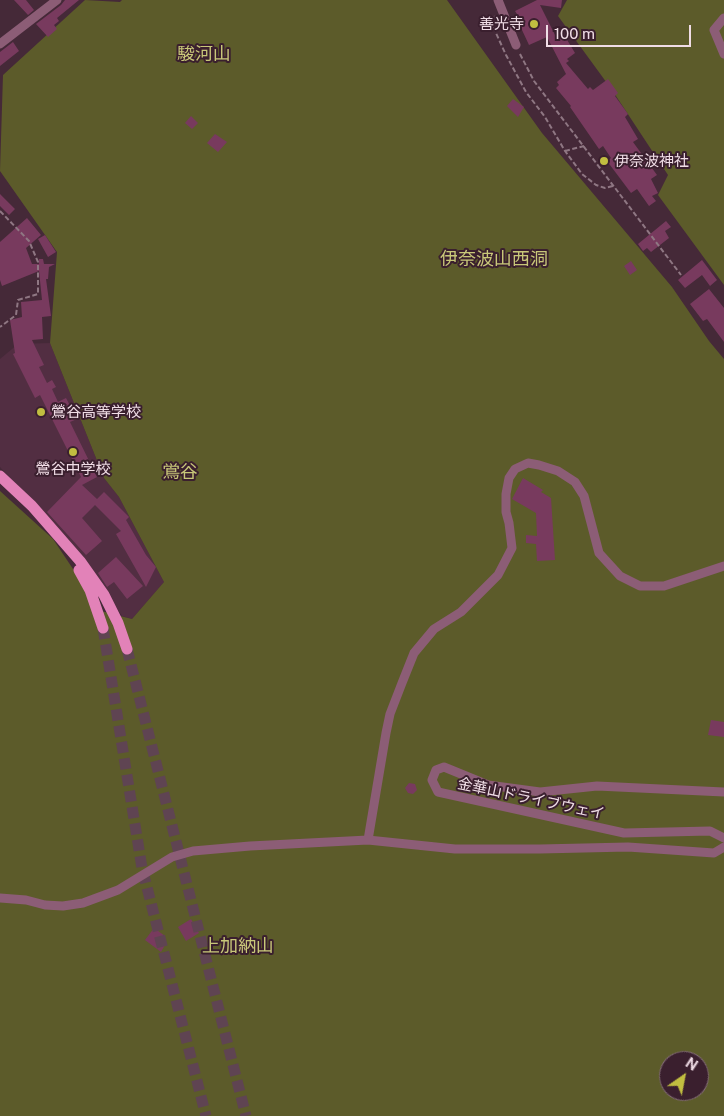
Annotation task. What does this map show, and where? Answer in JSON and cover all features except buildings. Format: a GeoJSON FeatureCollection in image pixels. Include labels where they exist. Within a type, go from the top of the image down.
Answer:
{"type":"FeatureCollection","features":[{"type":"Feature","properties":{"kind":"main road"},"geometry":{"type":"LineString","coordinates":[[0,476],[32,506],[80,560],[104,595],[118,623],[127,649]]}},
{"type":"Feature","properties":{"kind":"main road"},"geometry":{"type":"LineString","coordinates":[[59,536],[90,590],[103,628]]}},
{"type":"Feature","properties":{"kind":"street"},"geometry":{"type":"LineString","coordinates":[[0,44],[57,0]]}},
{"type":"Feature","properties":{"kind":"street"},"geometry":{"type":"LineString","coordinates":[[498,0],[516,45]]}},
{"type":"Feature","properties":{"kind":"street"},"geometry":{"type":"LineString","coordinates":[[724,18],[714,30],[724,54]]}},
{"type":"Feature","properties":{"kind":"street"},"geometry":{"type":"LineString","coordinates":[[368,840],[390,714],[414,653],[434,628],[461,612],[498,576],[512,548],[506,512],[506,494],[508,478],[515,469],[528,463],[538,465],[558,471],[575,482],[584,496],[599,553],[620,576],[640,586],[664,586],[724,566]]}},
{"type":"Feature","properties":{"kind":"street","name":"金華山ドライブウェイ"},"geometry":{"type":"LineString","coordinates":[[724,792],[597,786],[540,792],[488,786],[444,767],[436,770],[432,780],[438,792],[624,833],[710,831],[724,838]]}},
{"type":"Feature","properties":{"kind":"street"},"geometry":{"type":"LineString","coordinates":[[0,898],[26,900],[45,905],[63,906],[83,903],[118,890],[172,857],[193,851],[250,846],[368,840],[455,849],[628,848],[714,853],[724,847]]}},
{"type":"Feature","properties":{"kind":"path"},"geometry":{"type":"LineString","coordinates":[[502,12],[490,20],[526,92],[545,117],[565,151],[582,174],[596,186],[605,188],[614,186]]}},
{"type":"Feature","properties":{"kind":"path"},"geometry":{"type":"LineString","coordinates":[[516,45],[534,81],[681,274]]}},
{"type":"Feature","properties":{"kind":"path"},"geometry":{"type":"LineString","coordinates":[[565,151],[584,146]]}},
{"type":"Feature","properties":{"kind":"path"},"geometry":{"type":"LineString","coordinates":[[0,211],[29,241],[38,262],[38,294],[18,300],[16,315],[0,327]]}},
{"type":"Feature","properties":{"kind":"shaded area"},"geometry":{"type":"Polygon","coordinates":[[[85,0],[120,2],[122,0],[447,0],[542,133],[672,287],[709,341],[724,359],[724,1116],[0,1116],[0,491],[53,539],[101,611],[132,619],[164,582],[119,497],[104,478],[50,343],[57,252],[0,171],[3,75],[85,0]]]}},
{"type":"Feature","properties":{"kind":"shaded area"},"geometry":{"type":"Polygon","coordinates":[[[567,0],[724,0],[724,285],[658,195],[668,175],[612,90],[558,16],[567,0]]]}},
{"type":"Feature","properties":{"kind":"shaded area"},"geometry":{"type":"Polygon","coordinates":[[[50,343],[104,478],[119,497],[164,582],[132,619],[122,616],[81,555],[0,467],[0,359],[18,344],[50,343]]]}},
{"type":"Feature","properties":{"kind":"tunnel"},"geometry":{"type":"LineString","coordinates":[[103,628],[142,868],[206,1116]]}},
{"type":"Feature","properties":{"kind":"tunnel"},"geometry":{"type":"LineString","coordinates":[[127,649],[246,1116]]}},
{"type":"Feature","properties":{"kind":"place","name":"善光寺"},"geometry":{"type":"Point","coordinates":[534,24]}},
{"type":"Feature","properties":{"kind":"place","name":"伊奈波神社"},"geometry":{"type":"Point","coordinates":[604,161]}},
{"type":"Feature","properties":{"kind":"place","name":"鶯谷高等学校"},"geometry":{"type":"Point","coordinates":[41,412]}},
{"type":"Feature","properties":{"kind":"place","name":"鶯谷中学校"},"geometry":{"type":"Point","coordinates":[73,452]}},
{"type":"Feature","properties":{"kind":"district","name":"駿河山"},"geometry":{"type":"Point","coordinates":[204,54]}},
{"type":"Feature","properties":{"kind":"district","name":"伊奈波山西洞"},"geometry":{"type":"Point","coordinates":[494,259]}},
{"type":"Feature","properties":{"kind":"district","name":"鴬谷"},"geometry":{"type":"Point","coordinates":[180,472]}},
{"type":"Feature","properties":{"kind":"district","name":"上加納山"},"geometry":{"type":"Point","coordinates":[238,946]}}]}
